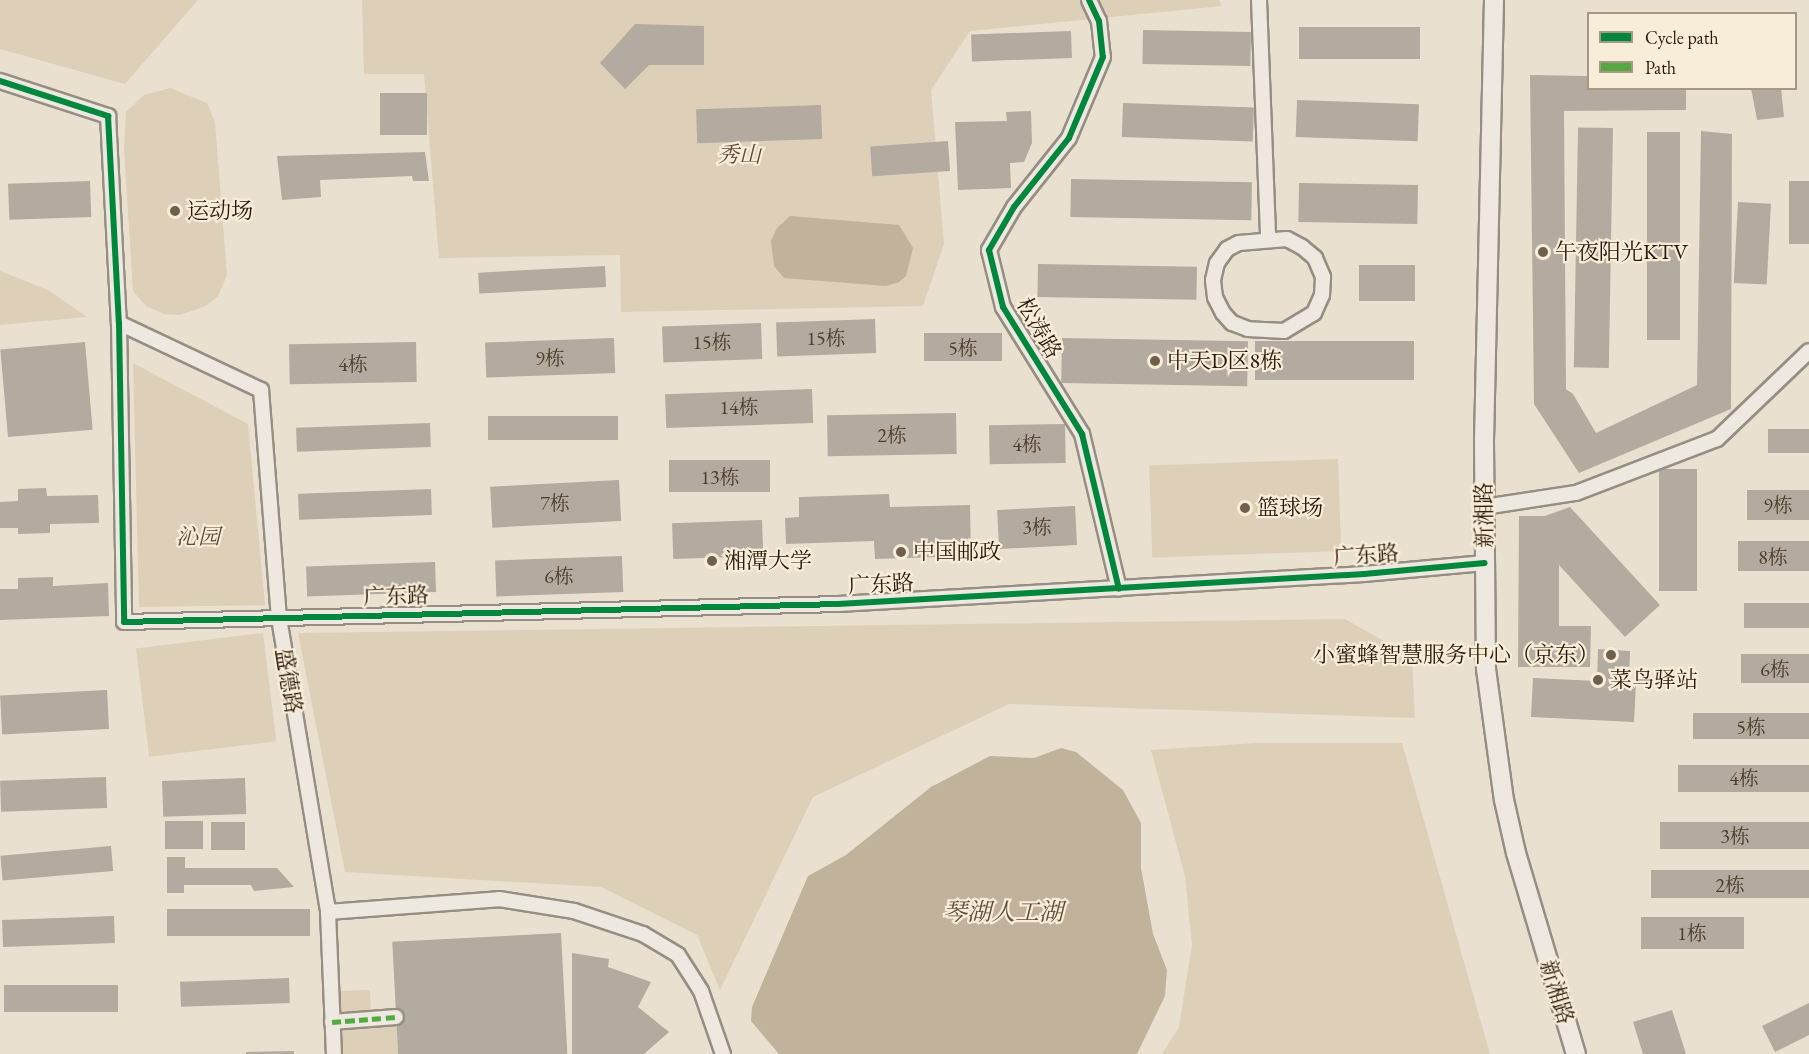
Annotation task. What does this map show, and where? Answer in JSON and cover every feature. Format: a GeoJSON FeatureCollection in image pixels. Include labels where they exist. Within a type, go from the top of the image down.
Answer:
{"type":"FeatureCollection","features":[{"type":"Feature","properties":{"kind":"street","name":"松涛路"},"geometry":{"type":"LineString","coordinates":[[1089,0],[1099,21],[1103,57],[1069,138],[1014,207],[989,250],[1003,308],[1082,434],[1119,589]]}},
{"type":"Feature","properties":{"kind":"street"},"geometry":{"type":"LineString","coordinates":[[1259,0],[1268,239]]}},
{"type":"Feature","properties":{"kind":"street","name":"新湘路"},"geometry":{"type":"LineString","coordinates":[[1494,0],[1484,442],[1486,669],[1503,800],[1516,853],[1576,1054]]}},
{"type":"Feature","properties":{"kind":"street"},"geometry":{"type":"LineString","coordinates":[[0,81],[108,116],[119,323]]}},
{"type":"Feature","properties":{"kind":"street"},"geometry":{"type":"LineString","coordinates":[[1268,239],[1287,239],[1302,247],[1315,258],[1323,277],[1322,295],[1314,313],[1284,331],[1248,329],[1232,323],[1223,313],[1215,297],[1213,280],[1217,263],[1227,249],[1249,240],[1268,239]]}},
{"type":"Feature","properties":{"kind":"street","name":"广东路"},"geometry":{"type":"LineString","coordinates":[[119,323],[123,622],[838,604],[1364,574],[1485,563]]}},
{"type":"Feature","properties":{"kind":"street","name":"盛德路"},"geometry":{"type":"LineString","coordinates":[[119,323],[261,390],[279,618],[328,912],[334,1054]]}},
{"type":"Feature","properties":{"kind":"street"},"geometry":{"type":"LineString","coordinates":[[1484,507],[1576,493],[1717,439],[1809,351]]}},
{"type":"Feature","properties":{"kind":"street"},"geometry":{"type":"LineString","coordinates":[[328,912],[499,899],[574,911],[643,934],[678,955],[701,992],[723,1054]]}},
{"type":"Feature","properties":{"kind":"street"},"geometry":{"type":"LineString","coordinates":[[332,1022],[396,1017]]}},
{"type":"Feature","properties":{"kind":"green space"},"geometry":{"type":"Polygon","coordinates":[[[0,0],[198,0],[125,84],[0,49],[0,0]]]}},
{"type":"Feature","properties":{"kind":"green space","name":"秀山"},"geometry":{"type":"Polygon","coordinates":[[[362,0],[1219,0],[1222,6],[970,31],[931,90],[944,244],[923,306],[621,312],[620,255],[439,258],[424,74],[364,74],[362,0]]]}},
{"type":"Feature","properties":{"kind":"green space","name":"运动场"},"geometry":{"type":"Polygon","coordinates":[[[170,88],[207,103],[215,122],[227,275],[218,296],[206,306],[180,315],[164,314],[146,306],[133,291],[124,148],[126,112],[144,95],[170,88]]]}},
{"type":"Feature","properties":{"kind":"green space"},"geometry":{"type":"Polygon","coordinates":[[[0,271],[48,290],[87,317],[0,325],[0,271]]]}},
{"type":"Feature","properties":{"kind":"green space","name":"沁园"},"geometry":{"type":"Polygon","coordinates":[[[133,363],[248,424],[265,605],[139,607],[133,363]]]}},
{"type":"Feature","properties":{"kind":"green space","name":"篮球场"},"geometry":{"type":"Polygon","coordinates":[[[1338,459],[1341,551],[1152,558],[1149,466],[1338,459]]]}},
{"type":"Feature","properties":{"kind":"green space"},"geometry":{"type":"Polygon","coordinates":[[[1345,619],[1412,657],[1415,718],[1009,704],[813,797],[720,990],[697,935],[601,887],[345,872],[298,633],[1345,619]]]}},
{"type":"Feature","properties":{"kind":"green space"},"geometry":{"type":"Polygon","coordinates":[[[263,633],[276,741],[149,757],[136,649],[263,633]]]}},
{"type":"Feature","properties":{"kind":"green space"},"geometry":{"type":"Polygon","coordinates":[[[1256,743],[1402,743],[1490,1054],[1162,1054],[1179,1027],[1192,945],[1185,876],[1151,750],[1256,743]]]}},
{"type":"Feature","properties":{"kind":"green space"},"geometry":{"type":"Polygon","coordinates":[[[370,990],[371,1019],[396,1017],[398,1054],[342,1054],[338,991],[370,990]]]}},
{"type":"Feature","properties":{"kind":"water"},"geometry":{"type":"Polygon","coordinates":[[[790,216],[899,225],[913,248],[906,276],[899,282],[886,286],[784,278],[774,266],[771,241],[777,228],[790,216]]]}},
{"type":"Feature","properties":{"kind":"water","name":"琴湖人工湖"},"geometry":{"type":"Polygon","coordinates":[[[1061,748],[1076,752],[1123,790],[1141,823],[1141,868],[1153,934],[1167,970],[1165,996],[1137,1054],[779,1054],[751,1021],[752,1007],[808,876],[846,855],[931,787],[990,756],[1034,758],[1061,748]]]}},
{"type":"Feature","properties":{"kind":"building"},"geometry":{"type":"Polygon","coordinates":[[[635,24],[704,26],[704,65],[649,65],[625,89],[600,63],[635,24]]]}},
{"type":"Feature","properties":{"kind":"building"},"geometry":{"type":"Polygon","coordinates":[[[1299,27],[1420,27],[1420,59],[1299,59],[1299,27]]]}},
{"type":"Feature","properties":{"kind":"building"},"geometry":{"type":"Polygon","coordinates":[[[1143,30],[1251,32],[1250,66],[1142,64],[1143,30]]]}},
{"type":"Feature","properties":{"kind":"building"},"geometry":{"type":"Polygon","coordinates":[[[1071,31],[1072,58],[972,61],[971,34],[1071,31]]]}},
{"type":"Feature","properties":{"kind":"building"},"geometry":{"type":"Polygon","coordinates":[[[1530,75],[1587,76],[1587,90],[1686,90],[1686,110],[1564,111],[1566,389],[1573,394],[1596,433],[1697,385],[1701,131],[1732,134],[1731,409],[1579,473],[1534,404],[1530,75]]]}},
{"type":"Feature","properties":{"kind":"building"},"geometry":{"type":"Polygon","coordinates":[[[1751,90],[1781,90],[1784,117],[1757,120],[1751,90]]]}},
{"type":"Feature","properties":{"kind":"building"},"geometry":{"type":"Polygon","coordinates":[[[380,93],[427,93],[427,135],[380,135],[380,93]]]}},
{"type":"Feature","properties":{"kind":"building"},"geometry":{"type":"Polygon","coordinates":[[[1297,100],[1419,104],[1418,141],[1296,137],[1297,100]]]}},
{"type":"Feature","properties":{"kind":"building"},"geometry":{"type":"Polygon","coordinates":[[[1123,103],[1254,108],[1253,142],[1122,137],[1123,103]]]}},
{"type":"Feature","properties":{"kind":"building"},"geometry":{"type":"Polygon","coordinates":[[[821,105],[822,139],[697,143],[696,109],[821,105]]]}},
{"type":"Feature","properties":{"kind":"building"},"geometry":{"type":"Polygon","coordinates":[[[1031,111],[1032,143],[1024,162],[1010,163],[1011,188],[958,190],[955,122],[1007,121],[1006,112],[1031,111]]]}},
{"type":"Feature","properties":{"kind":"building"},"geometry":{"type":"Polygon","coordinates":[[[1578,127],[1613,128],[1609,368],[1574,367],[1578,127]]]}},
{"type":"Feature","properties":{"kind":"building"},"geometry":{"type":"Polygon","coordinates":[[[1647,132],[1680,132],[1680,340],[1647,340],[1647,132]]]}},
{"type":"Feature","properties":{"kind":"building"},"geometry":{"type":"Polygon","coordinates":[[[948,141],[950,171],[872,176],[870,146],[948,141]]]}},
{"type":"Feature","properties":{"kind":"building"},"geometry":{"type":"Polygon","coordinates":[[[425,152],[429,181],[413,181],[412,176],[320,180],[321,197],[282,200],[277,156],[425,152]]]}},
{"type":"Feature","properties":{"kind":"building"},"geometry":{"type":"Polygon","coordinates":[[[1071,179],[1252,182],[1251,220],[1070,217],[1071,179]]]}},
{"type":"Feature","properties":{"kind":"building"},"geometry":{"type":"Polygon","coordinates":[[[90,181],[91,217],[9,220],[8,184],[90,181]]]}},
{"type":"Feature","properties":{"kind":"building"},"geometry":{"type":"Polygon","coordinates":[[[1789,181],[1809,181],[1809,244],[1789,244],[1789,181]]]}},
{"type":"Feature","properties":{"kind":"building"},"geometry":{"type":"Polygon","coordinates":[[[1299,183],[1418,185],[1417,224],[1298,222],[1299,183]]]}},
{"type":"Feature","properties":{"kind":"building"},"geometry":{"type":"Polygon","coordinates":[[[1738,202],[1771,204],[1767,285],[1734,283],[1738,202]]]}},
{"type":"Feature","properties":{"kind":"building"},"geometry":{"type":"Polygon","coordinates":[[[1038,264],[1197,267],[1196,300],[1037,297],[1038,264]]]}},
{"type":"Feature","properties":{"kind":"building"},"geometry":{"type":"Polygon","coordinates":[[[1359,265],[1415,265],[1415,301],[1359,301],[1359,265]]]}},
{"type":"Feature","properties":{"kind":"building"},"geometry":{"type":"Polygon","coordinates":[[[605,266],[606,287],[479,294],[478,273],[605,266]]]}},
{"type":"Feature","properties":{"kind":"building"},"geometry":{"type":"Polygon","coordinates":[[[875,319],[876,353],[777,356],[776,322],[875,319]]]}},
{"type":"Feature","properties":{"kind":"building"},"geometry":{"type":"Polygon","coordinates":[[[761,323],[762,359],[663,362],[662,326],[761,323]]]}},
{"type":"Feature","properties":{"kind":"building"},"geometry":{"type":"Polygon","coordinates":[[[924,333],[1002,333],[1002,361],[924,361],[924,333]]]}},
{"type":"Feature","properties":{"kind":"building"},"geometry":{"type":"Polygon","coordinates":[[[614,338],[615,373],[486,377],[485,343],[614,338]]]}},
{"type":"Feature","properties":{"kind":"building","name":"中天D区8栋"},"geometry":{"type":"Polygon","coordinates":[[[1062,338],[1248,341],[1247,386],[1061,383],[1062,338]]]}},
{"type":"Feature","properties":{"kind":"building"},"geometry":{"type":"Polygon","coordinates":[[[1255,341],[1414,341],[1414,380],[1255,380],[1255,341]]]}},
{"type":"Feature","properties":{"kind":"building"},"geometry":{"type":"Polygon","coordinates":[[[85,342],[93,430],[8,437],[0,349],[85,342]]]}},
{"type":"Feature","properties":{"kind":"building"},"geometry":{"type":"Polygon","coordinates":[[[416,342],[417,382],[290,384],[289,344],[416,342]]]}},
{"type":"Feature","properties":{"kind":"building"},"geometry":{"type":"Polygon","coordinates":[[[812,389],[813,423],[666,428],[665,394],[812,389]]]}},
{"type":"Feature","properties":{"kind":"building"},"geometry":{"type":"Polygon","coordinates":[[[956,413],[957,454],[828,456],[827,415],[956,413]]]}},
{"type":"Feature","properties":{"kind":"building"},"geometry":{"type":"Polygon","coordinates":[[[488,416],[618,416],[618,440],[488,440],[488,416]]]}},
{"type":"Feature","properties":{"kind":"building"},"geometry":{"type":"Polygon","coordinates":[[[430,423],[431,447],[297,452],[296,428],[430,423]]]}},
{"type":"Feature","properties":{"kind":"building"},"geometry":{"type":"Polygon","coordinates":[[[1065,424],[1066,463],[990,464],[989,425],[1065,424]]]}},
{"type":"Feature","properties":{"kind":"building"},"geometry":{"type":"Polygon","coordinates":[[[1768,429],[1809,429],[1809,453],[1768,453],[1768,429]]]}},
{"type":"Feature","properties":{"kind":"building"},"geometry":{"type":"Polygon","coordinates":[[[669,460],[770,460],[770,492],[669,492],[669,460]]]}},
{"type":"Feature","properties":{"kind":"building"},"geometry":{"type":"Polygon","coordinates":[[[1659,469],[1697,469],[1697,591],[1659,591],[1659,469]]]}},
{"type":"Feature","properties":{"kind":"building"},"geometry":{"type":"Polygon","coordinates":[[[619,480],[621,521],[492,528],[490,487],[619,480]]]}},
{"type":"Feature","properties":{"kind":"building"},"geometry":{"type":"Polygon","coordinates":[[[46,488],[47,496],[98,495],[99,523],[50,524],[50,533],[18,534],[18,528],[0,528],[0,502],[18,501],[18,489],[46,488]]]}},
{"type":"Feature","properties":{"kind":"building"},"geometry":{"type":"Polygon","coordinates":[[[431,489],[432,515],[299,520],[298,494],[431,489]]]}},
{"type":"Feature","properties":{"kind":"building"},"geometry":{"type":"Polygon","coordinates":[[[1747,490],[1809,490],[1809,520],[1747,520],[1747,490]]]}},
{"type":"Feature","properties":{"kind":"building"},"geometry":{"type":"Polygon","coordinates":[[[889,494],[890,507],[970,505],[971,556],[875,559],[874,541],[786,544],[785,518],[799,517],[799,497],[889,494]]]}},
{"type":"Feature","properties":{"kind":"building"},"geometry":{"type":"Polygon","coordinates":[[[1075,506],[1077,545],[999,549],[997,510],[1075,506]]]}},
{"type":"Feature","properties":{"kind":"building"},"geometry":{"type":"Polygon","coordinates":[[[1570,507],[1660,605],[1625,637],[1559,565],[1559,626],[1591,626],[1590,667],[1518,667],[1519,516],[1545,516],[1570,507]]]}},
{"type":"Feature","properties":{"kind":"building"},"geometry":{"type":"Polygon","coordinates":[[[762,520],[763,556],[673,559],[672,523],[762,520]]]}},
{"type":"Feature","properties":{"kind":"building"},"geometry":{"type":"Polygon","coordinates":[[[1738,541],[1809,541],[1809,571],[1738,571],[1738,541]]]}},
{"type":"Feature","properties":{"kind":"building"},"geometry":{"type":"Polygon","coordinates":[[[622,556],[623,592],[496,596],[495,560],[622,556]]]}},
{"type":"Feature","properties":{"kind":"building"},"geometry":{"type":"Polygon","coordinates":[[[435,562],[436,592],[307,596],[306,567],[435,562]]]}},
{"type":"Feature","properties":{"kind":"building"},"geometry":{"type":"Polygon","coordinates":[[[53,577],[53,586],[108,583],[109,616],[0,620],[0,589],[18,589],[18,578],[53,577]]]}},
{"type":"Feature","properties":{"kind":"building"},"geometry":{"type":"Polygon","coordinates":[[[1744,603],[1809,603],[1809,628],[1744,628],[1744,603]]]}},
{"type":"Feature","properties":{"kind":"building"},"geometry":{"type":"Polygon","coordinates":[[[1598,649],[1630,651],[1629,681],[1636,682],[1634,722],[1531,717],[1533,678],[1597,681],[1598,649]]]}},
{"type":"Feature","properties":{"kind":"building"},"geometry":{"type":"Polygon","coordinates":[[[1741,654],[1809,654],[1809,683],[1741,683],[1741,654]]]}},
{"type":"Feature","properties":{"kind":"building"},"geometry":{"type":"Polygon","coordinates":[[[107,690],[109,729],[2,735],[0,696],[107,690]]]}},
{"type":"Feature","properties":{"kind":"building"},"geometry":{"type":"Polygon","coordinates":[[[1693,713],[1809,713],[1809,739],[1693,739],[1693,713]]]}},
{"type":"Feature","properties":{"kind":"building"},"geometry":{"type":"Polygon","coordinates":[[[1678,765],[1809,765],[1809,792],[1678,792],[1678,765]]]}},
{"type":"Feature","properties":{"kind":"building"},"geometry":{"type":"Polygon","coordinates":[[[106,777],[107,808],[1,812],[0,781],[106,777]]]}},
{"type":"Feature","properties":{"kind":"building"},"geometry":{"type":"Polygon","coordinates":[[[245,778],[246,814],[163,817],[162,781],[245,778]]]}},
{"type":"Feature","properties":{"kind":"building"},"geometry":{"type":"Polygon","coordinates":[[[165,821],[203,821],[203,849],[165,849],[165,821]]]}},
{"type":"Feature","properties":{"kind":"building"},"geometry":{"type":"Polygon","coordinates":[[[211,822],[245,822],[245,850],[211,850],[211,822]]]}},
{"type":"Feature","properties":{"kind":"building"},"geometry":{"type":"Polygon","coordinates":[[[1660,822],[1809,822],[1809,849],[1660,849],[1660,822]]]}},
{"type":"Feature","properties":{"kind":"building"},"geometry":{"type":"Polygon","coordinates":[[[111,846],[113,871],[3,881],[0,856],[111,846]]]}},
{"type":"Feature","properties":{"kind":"building"},"geometry":{"type":"Polygon","coordinates":[[[167,857],[185,857],[185,868],[277,868],[294,887],[254,891],[251,885],[184,885],[184,893],[167,893],[167,857]]]}},
{"type":"Feature","properties":{"kind":"building"},"geometry":{"type":"Polygon","coordinates":[[[1651,870],[1809,870],[1809,898],[1651,898],[1651,870]]]}},
{"type":"Feature","properties":{"kind":"building"},"geometry":{"type":"Polygon","coordinates":[[[167,909],[310,909],[310,936],[167,936],[167,909]]]}},
{"type":"Feature","properties":{"kind":"building"},"geometry":{"type":"Polygon","coordinates":[[[114,916],[115,943],[3,947],[2,920],[114,916]]]}},
{"type":"Feature","properties":{"kind":"building"},"geometry":{"type":"Polygon","coordinates":[[[1641,917],[1744,917],[1744,949],[1641,949],[1641,917]]]}},
{"type":"Feature","properties":{"kind":"building"},"geometry":{"type":"Polygon","coordinates":[[[561,933],[567,1054],[398,1054],[392,942],[561,933]]]}},
{"type":"Feature","properties":{"kind":"building"},"geometry":{"type":"Polygon","coordinates":[[[572,953],[609,959],[608,967],[651,982],[638,1007],[669,1032],[644,1054],[572,1054],[572,953]]]}},
{"type":"Feature","properties":{"kind":"building"},"geometry":{"type":"Polygon","coordinates":[[[289,978],[290,1003],[181,1007],[180,982],[289,978]]]}},
{"type":"Feature","properties":{"kind":"building"},"geometry":{"type":"Polygon","coordinates":[[[4,985],[118,985],[118,1012],[4,1012],[4,985]]]}},
{"type":"Feature","properties":{"kind":"building"},"geometry":{"type":"Polygon","coordinates":[[[1809,1003],[1809,1035],[1775,1052],[1762,1026],[1809,1003]]]}},
{"type":"Feature","properties":{"kind":"building"},"geometry":{"type":"Polygon","coordinates":[[[1672,1010],[1686,1054],[1643,1054],[1633,1022],[1672,1010]]]}},
{"type":"Feature","properties":{"kind":"building"},"geometry":{"type":"Polygon","coordinates":[[[294,1051],[294,1054],[246,1054],[246,1052],[294,1051]]]}},
{"type":"Feature","properties":{"kind":"marked path"},"geometry":{"type":"LineString","coordinates":[[332,1022],[396,1017]]}},
{"type":"Feature","properties":{"kind":"cycle path"},"geometry":{"type":"LineString","coordinates":[[1089,0],[1099,21],[1103,57],[1069,138],[1014,207],[989,250],[1003,307],[1082,434],[1119,589]]}},
{"type":"Feature","properties":{"kind":"cycle path"},"geometry":{"type":"LineString","coordinates":[[0,81],[108,116],[119,323],[124,622],[838,604],[1364,574],[1485,563]]}},
{"type":"Feature","properties":{"kind":"place","name":"运动场"},"geometry":{"type":"Point","coordinates":[175,211]}},
{"type":"Feature","properties":{"kind":"place","name":"午夜阳光KTV"},"geometry":{"type":"Point","coordinates":[1543,252]}},
{"type":"Feature","properties":{"kind":"place","name":"中天D区8栋"},"geometry":{"type":"Point","coordinates":[1155,361]}},
{"type":"Feature","properties":{"kind":"place","name":"篮球场"},"geometry":{"type":"Point","coordinates":[1245,508]}},
{"type":"Feature","properties":{"kind":"place","name":"中国邮政"},"geometry":{"type":"Point","coordinates":[901,552]}},
{"type":"Feature","properties":{"kind":"place","name":"湘潭大学"},"geometry":{"type":"Point","coordinates":[712,561]}},
{"type":"Feature","properties":{"kind":"place","name":"小蜜蜂智慧服务中心（京东）"},"geometry":{"type":"Point","coordinates":[1611,655]}},
{"type":"Feature","properties":{"kind":"place","name":"菜鸟驿站"},"geometry":{"type":"Point","coordinates":[1598,680]}}]}
